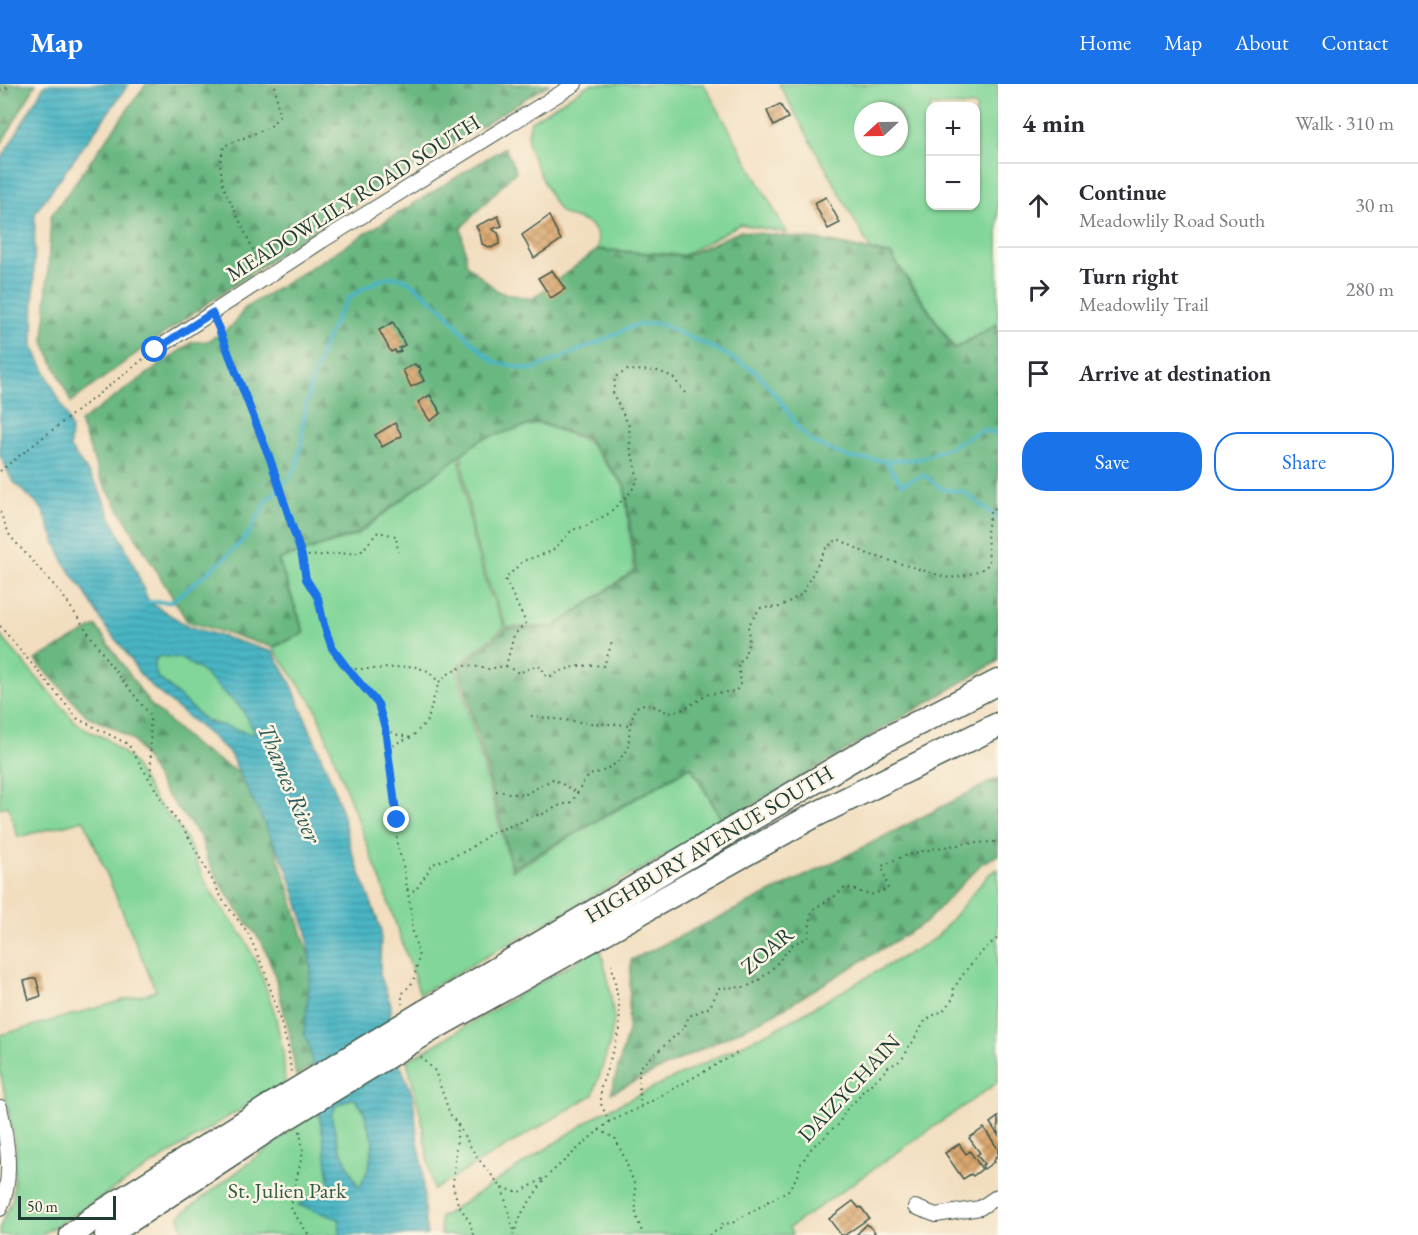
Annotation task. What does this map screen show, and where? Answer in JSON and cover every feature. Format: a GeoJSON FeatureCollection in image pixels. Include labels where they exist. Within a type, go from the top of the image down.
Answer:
{"type":"FeatureCollection","features":[{"type":"Feature","properties":{"kind":"highway","name":"HIGHBURY AVENUE SOUTH"},"geometry":{"type":"LineString","coordinates":[[422,1017],[879,743],[998,682]]}},
{"type":"Feature","properties":{"kind":"highway","name":"HIGHBURY AVENUE SOUTH"},"geometry":{"type":"LineString","coordinates":[[422,1017],[811,817],[998,725]]}},
{"type":"Feature","properties":{"kind":"highway"},"geometry":{"type":"LineString","coordinates":[[107,1235],[284,1118],[422,1017]]}},
{"type":"Feature","properties":{"kind":"highway"},"geometry":{"type":"LineString","coordinates":[[72,1235],[92,1220],[284,1118]]}},
{"type":"Feature","properties":{"kind":"street","name":"MEADOWLILY ROAD SOUTH"},"geometry":{"type":"LineString","coordinates":[[155,350],[266,277],[575,84]]}},
{"type":"Feature","properties":{"kind":"street"},"geometry":{"type":"LineString","coordinates":[[0,1107],[6,1134],[8,1168],[4,1201],[0,1209]]}},
{"type":"Feature","properties":{"kind":"street"},"geometry":{"type":"LineString","coordinates":[[915,1207],[936,1215],[980,1208],[998,1196]]}},
{"type":"Feature","properties":{"kind":"path"},"geometry":{"type":"LineString","coordinates":[[0,90],[7,88],[7,84]]}},
{"type":"Feature","properties":{"kind":"path"},"geometry":{"type":"LineString","coordinates":[[266,277],[224,186],[220,163],[224,146],[270,127],[279,116],[275,84]]}},
{"type":"Feature","properties":{"kind":"path"},"geometry":{"type":"LineString","coordinates":[[212,313],[270,459],[302,556],[306,579],[318,598],[332,648],[378,704],[388,750],[397,820],[397,844],[403,865],[412,928],[419,957],[413,982],[402,994],[401,1001],[422,1017]]}},
{"type":"Feature","properties":{"kind":"path"},"geometry":{"type":"LineString","coordinates":[[0,471],[155,350]]}},
{"type":"Feature","properties":{"kind":"path"},"geometry":{"type":"LineString","coordinates":[[506,666],[514,635],[526,623],[505,579],[523,561],[552,551],[572,530],[586,526],[608,514],[630,493],[638,480],[630,445],[629,426],[613,394],[615,377],[628,370],[658,371],[673,377],[685,393]]}},
{"type":"Feature","properties":{"kind":"path"},"geometry":{"type":"LineString","coordinates":[[406,889],[415,891],[434,864],[466,851],[493,832],[572,802],[590,775],[617,763],[628,748],[630,725],[636,707],[647,703],[669,713],[684,709],[709,694],[736,691],[741,682],[738,665],[744,657],[749,642],[748,626],[759,608],[780,607],[802,594],[826,548],[838,539],[868,554],[949,578],[967,575],[985,568],[989,563],[987,532],[990,513],[998,505]]}},
{"type":"Feature","properties":{"kind":"path"},"geometry":{"type":"LineString","coordinates":[[0,512],[10,536],[61,593],[109,663],[150,715],[151,781]]}},
{"type":"Feature","properties":{"kind":"path"},"geometry":{"type":"LineString","coordinates":[[302,556],[360,554],[378,532],[396,536],[398,552]]}},
{"type":"Feature","properties":{"kind":"path"},"geometry":{"type":"LineString","coordinates":[[0,626],[78,719],[128,744],[165,805],[187,834],[224,902],[248,933],[266,974],[288,1047],[292,1082]]}},
{"type":"Feature","properties":{"kind":"path"},"geometry":{"type":"LineString","coordinates":[[388,750],[396,743],[412,737],[428,720],[439,682],[451,672],[467,665],[488,669],[506,666],[519,673],[535,666],[542,667],[544,675],[552,676],[562,670],[589,664],[604,666],[613,639]]}},
{"type":"Feature","properties":{"kind":"path"},"geometry":{"type":"LineString","coordinates":[[347,668],[377,669],[413,666],[428,671],[439,682]]}},
{"type":"Feature","properties":{"kind":"path"},"geometry":{"type":"LineString","coordinates":[[531,716],[588,723],[630,725]]}},
{"type":"Feature","properties":{"kind":"path"},"geometry":{"type":"LineString","coordinates":[[385,728],[398,735],[412,737]]}},
{"type":"Feature","properties":{"kind":"path"},"geometry":{"type":"LineString","coordinates":[[496,792],[524,795],[553,779],[578,793]]}},
{"type":"Feature","properties":{"kind":"path","name":"ZOAR"},"geometry":{"type":"LineString","coordinates":[[641,1107],[639,1068],[684,1028],[689,1016],[710,1007],[719,988],[746,987],[758,981],[774,967],[793,944],[808,938],[812,910],[835,896],[846,886],[870,895],[888,889],[882,866],[908,855],[942,848],[998,842]]}},
{"type":"Feature","properties":{"kind":"path","name":"DAIZYCHAIN"},"geometry":{"type":"LineString","coordinates":[[703,1235],[709,1235],[722,1228],[722,1224],[733,1223],[787,1192],[798,1175],[800,1165],[813,1146],[838,1125],[846,1110],[886,1068],[901,1061],[926,1021],[947,1007],[954,997],[953,990],[968,967],[986,947],[998,938]]}},
{"type":"Feature","properties":{"kind":"path"},"geometry":{"type":"LineString","coordinates":[[609,1122],[601,1104],[601,1087],[620,1030],[619,1005],[611,960]]}},
{"type":"Feature","properties":{"kind":"path"},"geometry":{"type":"LineString","coordinates":[[502,1188],[520,1192],[547,1176],[609,1122],[641,1107],[739,1052]]}},
{"type":"Feature","properties":{"kind":"path"},"geometry":{"type":"LineString","coordinates":[[419,1055],[435,1071],[450,1114],[476,1156],[502,1188],[513,1233]]}},
{"type":"Feature","properties":{"kind":"path"},"geometry":{"type":"LineString","coordinates":[[284,1118],[303,1152],[291,1209],[309,1235]]}},
{"type":"Feature","properties":{"kind":"path"},"geometry":{"type":"LineString","coordinates":[[458,1125],[453,1185],[458,1204],[471,1224],[473,1235]]}},
{"type":"Feature","properties":{"kind":"path"},"geometry":{"type":"LineString","coordinates":[[599,1130],[615,1138],[625,1159],[635,1185],[636,1215],[643,1235]]}},
{"type":"Feature","properties":{"kind":"path"},"geometry":{"type":"LineString","coordinates":[[513,1233],[523,1211],[547,1176]]}},
{"type":"Feature","properties":{"kind":"green space"},"geometry":{"type":"Polygon","coordinates":[[[0,84],[36,84],[0,146],[0,84]]]}},
{"type":"Feature","properties":{"kind":"green space"},"geometry":{"type":"Polygon","coordinates":[[[146,84],[549,84],[312,231],[149,344],[71,402],[44,342],[51,216],[146,84]]]}},
{"type":"Feature","properties":{"kind":"green space"},"geometry":{"type":"Polygon","coordinates":[[[590,84],[704,84],[787,233],[740,224],[684,255],[598,249],[598,237],[592,227],[588,223],[564,214],[557,207],[529,149],[528,141],[531,121],[590,84]]]}},
{"type":"Feature","properties":{"kind":"green space"},"geometry":{"type":"Polygon","coordinates":[[[779,84],[998,84],[998,323],[955,348],[891,254],[871,250],[779,84]]]}},
{"type":"Feature","properties":{"kind":"green space"},"geometry":{"type":"Polygon","coordinates":[[[505,147],[516,171],[461,228],[467,265],[499,292],[532,299],[597,250],[685,256],[740,231],[826,241],[891,255],[954,349],[998,324],[998,661],[724,822],[691,766],[513,868],[459,667],[506,629],[554,628],[636,570],[625,486],[588,439],[538,422],[480,440],[356,534],[278,560],[304,633],[272,647],[187,621],[100,478],[80,422],[192,342],[208,341],[232,326],[245,308],[505,147]]]}},
{"type":"Feature","properties":{"kind":"green space"},"geometry":{"type":"Polygon","coordinates":[[[538,423],[587,441],[624,486],[634,570],[553,627],[507,627],[489,585],[474,536],[461,455],[480,440],[538,423]]]}},
{"type":"Feature","properties":{"kind":"green space"},"geometry":{"type":"Polygon","coordinates":[[[459,456],[472,536],[487,586],[505,627],[456,667],[512,871],[691,767],[723,823],[420,994],[382,884],[315,707],[273,648],[305,633],[279,560],[357,535],[459,456]]]}},
{"type":"Feature","properties":{"kind":"green space"},"geometry":{"type":"Polygon","coordinates":[[[96,626],[149,703],[198,748],[252,781],[288,886],[319,989],[325,1059],[296,1076],[289,1031],[274,972],[262,942],[220,883],[208,860],[200,836],[163,790],[133,740],[114,728],[87,716],[35,660],[96,626]]]}},
{"type":"Feature","properties":{"kind":"green space"},"geometry":{"type":"Polygon","coordinates":[[[0,635],[73,720],[88,731],[105,738],[131,760],[155,800],[178,827],[189,844],[204,880],[245,939],[260,971],[275,1014],[283,1052],[285,1084],[231,1115],[41,1235],[0,1235],[0,1227],[13,1198],[16,1147],[0,1071],[0,1035],[156,991],[84,820],[18,837],[8,806],[0,808],[0,635]]]}},
{"type":"Feature","properties":{"kind":"green space"},"geometry":{"type":"Polygon","coordinates":[[[160,656],[180,658],[199,669],[242,709],[257,736],[206,721],[157,676],[154,666],[156,659],[160,656]]]}},
{"type":"Feature","properties":{"kind":"green space"},"geometry":{"type":"Polygon","coordinates":[[[998,778],[998,855],[982,863],[925,923],[774,1014],[611,1093],[628,1031],[631,960],[846,856],[998,778]]]}},
{"type":"Feature","properties":{"kind":"green space"},"geometry":{"type":"Polygon","coordinates":[[[998,869],[998,1082],[789,1228],[793,1235],[441,1235],[440,1218],[601,1113],[779,1027],[936,938],[989,874],[998,869]]]}},
{"type":"Feature","properties":{"kind":"green space"},"geometry":{"type":"Polygon","coordinates":[[[600,947],[609,983],[614,1020],[610,1043],[593,1095],[433,1190],[421,1116],[407,1061],[600,947]]]}},
{"type":"Feature","properties":{"kind":"green space"},"geometry":{"type":"Polygon","coordinates":[[[354,1098],[363,1109],[373,1142],[369,1167],[360,1188],[339,1146],[331,1116],[336,1106],[354,1098]]]}},
{"type":"Feature","properties":{"kind":"green space","name":"St. Julien Park"},"geometry":{"type":"Polygon","coordinates":[[[318,1110],[343,1235],[184,1235],[179,1216],[318,1110]]]}},
{"type":"Feature","properties":{"kind":"water","name":"Thames River"},"geometry":{"type":"Polygon","coordinates":[[[45,84],[129,84],[35,213],[33,346],[67,416],[71,429],[70,448],[97,485],[149,602],[188,626],[273,652],[290,681],[333,785],[351,849],[381,929],[380,974],[391,1005],[390,1022],[398,1059],[413,1096],[422,1160],[427,1235],[340,1235],[339,1219],[298,1205],[330,1185],[310,1048],[304,1034],[311,968],[307,932],[287,869],[230,754],[153,688],[139,673],[106,628],[64,563],[42,509],[12,480],[0,455],[0,161],[45,84]],[[160,656],[156,659],[154,666],[157,676],[206,721],[256,735],[242,709],[199,669],[180,658],[160,656]],[[353,1098],[336,1106],[331,1116],[339,1146],[360,1187],[369,1167],[373,1142],[363,1109],[353,1098]]]}},
{"type":"Feature","properties":{"kind":"building"},"geometry":{"type":"Polygon","coordinates":[[[780,104],[788,118],[774,126],[767,111],[780,104]]]}},
{"type":"Feature","properties":{"kind":"building"},"geometry":{"type":"Polygon","coordinates":[[[826,197],[840,223],[828,229],[814,203],[826,197]]]}},
{"type":"Feature","properties":{"kind":"building"},"geometry":{"type":"Polygon","coordinates":[[[498,216],[502,226],[492,229],[498,233],[499,244],[491,248],[482,244],[476,226],[498,216]]]}},
{"type":"Feature","properties":{"kind":"building"},"geometry":{"type":"Polygon","coordinates":[[[549,216],[561,240],[534,258],[522,235],[549,216]]]}},
{"type":"Feature","properties":{"kind":"building"},"geometry":{"type":"Polygon","coordinates":[[[552,270],[565,289],[551,298],[538,278],[552,270]]]}},
{"type":"Feature","properties":{"kind":"building"},"geometry":{"type":"Polygon","coordinates":[[[393,322],[405,345],[399,348],[401,351],[396,353],[395,350],[391,352],[379,330],[393,322]]]}},
{"type":"Feature","properties":{"kind":"building"},"geometry":{"type":"Polygon","coordinates":[[[415,364],[417,367],[419,365],[424,381],[411,387],[403,370],[415,364]]]}},
{"type":"Feature","properties":{"kind":"building"},"geometry":{"type":"Polygon","coordinates":[[[430,395],[441,413],[430,421],[418,402],[430,395]]]}},
{"type":"Feature","properties":{"kind":"building"},"geometry":{"type":"Polygon","coordinates":[[[395,423],[402,436],[382,447],[375,435],[395,423]]]}},
{"type":"Feature","properties":{"kind":"building"},"geometry":{"type":"Polygon","coordinates":[[[36,978],[41,996],[29,1000],[24,981],[36,978]]]}},
{"type":"Feature","properties":{"kind":"building"},"geometry":{"type":"Polygon","coordinates":[[[998,1117],[998,1135],[990,1123],[998,1117]]]}},
{"type":"Feature","properties":{"kind":"building"},"geometry":{"type":"Polygon","coordinates":[[[984,1128],[998,1149],[998,1155],[994,1162],[984,1169],[982,1165],[984,1164],[977,1155],[980,1153],[969,1138],[984,1128]]]}},
{"type":"Feature","properties":{"kind":"building"},"geometry":{"type":"Polygon","coordinates":[[[959,1144],[966,1154],[970,1151],[982,1169],[973,1176],[971,1174],[963,1179],[945,1153],[959,1144]]]}},
{"type":"Feature","properties":{"kind":"building"},"geometry":{"type":"Polygon","coordinates":[[[853,1201],[869,1218],[845,1235],[841,1235],[829,1219],[853,1201]]]}},
{"type":"Feature","properties":{"kind":"building"},"geometry":{"type":"Polygon","coordinates":[[[867,1224],[875,1235],[856,1235],[867,1224]]]}},
{"type":"Feature","properties":{"kind":"waterway"},"geometry":{"type":"LineString","coordinates":[[149,602],[171,602],[224,559],[248,535],[267,500],[290,478],[296,467],[310,388],[324,345],[338,315],[349,298],[364,288],[390,277],[403,278],[414,285],[443,309],[467,337],[494,362],[531,370],[633,326],[657,323],[716,349],[757,372],[812,442],[850,458],[889,461],[920,459],[982,430],[998,433]]}},
{"type":"Feature","properties":{"kind":"waterway"},"geometry":{"type":"LineString","coordinates":[[885,461],[902,484],[924,475],[942,489],[964,492],[998,518]]}},
{"type":"Feature","properties":{"kind":"route"},"geometry":{"type":"LineString","coordinates":[[155,350],[212,313],[270,459],[302,556],[306,579],[318,598],[332,648],[378,704],[385,728],[397,820]]}}]}
